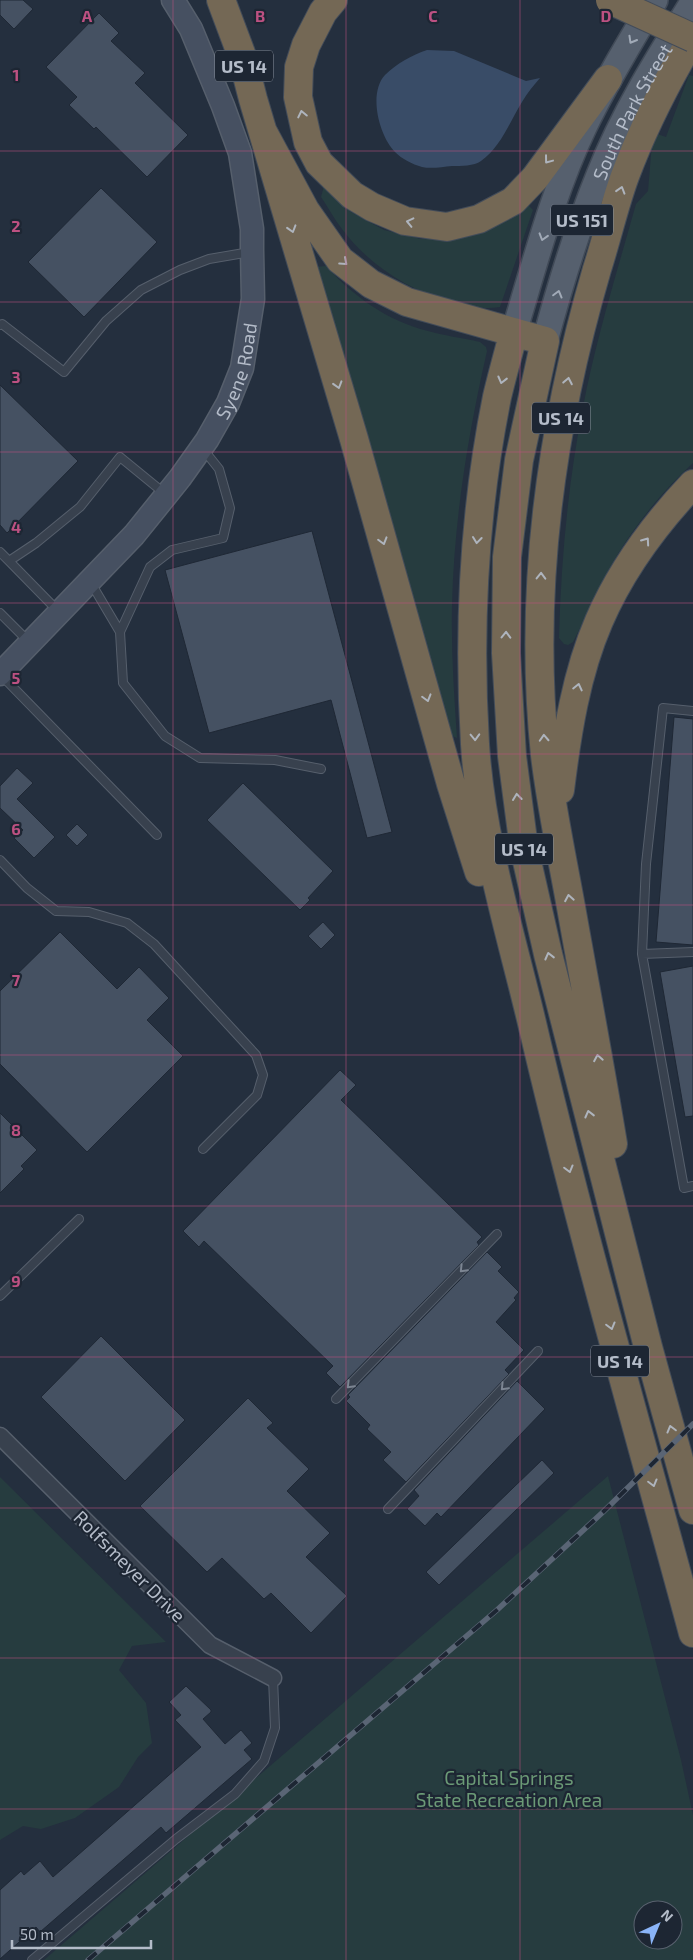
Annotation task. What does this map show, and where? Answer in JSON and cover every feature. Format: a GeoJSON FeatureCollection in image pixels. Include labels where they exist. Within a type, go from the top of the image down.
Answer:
{"type":"FeatureCollection","features":[{"type":"Feature","properties":{"kind":"highway","name":"US 14"},"geometry":{"type":"LineString","coordinates":[[221,0],[242,56],[263,132]]}},
{"type":"Feature","properties":{"kind":"highway"},"geometry":{"type":"LineString","coordinates":[[333,0],[323,12],[306,45],[299,67],[298,97],[308,142],[319,163],[352,196],[405,221],[447,227],[479,219],[513,201],[535,178],[608,79]]}},
{"type":"Feature","properties":{"kind":"highway"},"geometry":{"type":"LineString","coordinates":[[610,0],[693,38]]}},
{"type":"Feature","properties":{"kind":"highway","name":"US 14"},"geometry":{"type":"LineString","coordinates":[[648,1347],[597,1050],[555,822],[545,755],[540,641],[542,558],[551,473],[569,375],[589,299],[625,177],[672,73],[693,38]]}},
{"type":"Feature","properties":{"kind":"highway"},"geometry":{"type":"LineString","coordinates":[[263,132],[305,210],[340,260],[371,284],[407,302],[545,341]]}},
{"type":"Feature","properties":{"kind":"highway"},"geometry":{"type":"LineString","coordinates":[[263,132],[354,439],[452,784],[547,1088]]}},
{"type":"Feature","properties":{"kind":"highway","name":"US 14"},"geometry":{"type":"LineString","coordinates":[[514,332],[498,395],[486,462],[476,550],[471,641],[475,746],[486,832],[547,1088],[693,1633]]}},
{"type":"Feature","properties":{"kind":"highway","name":"US 14"},"geometry":{"type":"LineString","coordinates":[[545,341],[519,460],[507,557],[506,653],[512,756],[524,848],[544,935],[648,1347],[693,1510]]}},
{"type":"Feature","properties":{"kind":"highway"},"geometry":{"type":"LineString","coordinates":[[555,822],[567,738],[582,670],[599,621],[618,582],[644,543],[660,521],[693,484]]}},
{"type":"Feature","properties":{"kind":"main road","name":"South Park Street"},"geometry":{"type":"LineString","coordinates":[[514,332],[552,208],[584,128],[608,79],[655,0]]}},
{"type":"Feature","properties":{"kind":"main road","name":"South Park Street"},"geometry":{"type":"LineString","coordinates":[[545,341],[566,265],[600,174],[654,64],[693,2]]}},
{"type":"Feature","properties":{"kind":"street","name":"Syene Road"},"geometry":{"type":"LineString","coordinates":[[0,674],[134,535],[167,494],[202,447],[228,402],[242,368],[253,299],[252,229],[240,153],[191,29],[172,0]]}},
{"type":"Feature","properties":{"kind":"street","name":"Rolfsmeyer Drive"},"geometry":{"type":"LineString","coordinates":[[0,1436],[210,1645],[273,1678]]}},
{"type":"Feature","properties":{"kind":"lane"},"geometry":{"type":"LineString","coordinates":[[0,325],[2,324],[64,372],[106,321],[141,290],[180,270],[209,259],[252,251]]}},
{"type":"Feature","properties":{"kind":"lane"},"geometry":{"type":"LineString","coordinates":[[120,632],[150,567],[172,550],[223,538],[230,508],[218,469],[202,447]]}},
{"type":"Feature","properties":{"kind":"lane"},"geometry":{"type":"LineString","coordinates":[[9,561],[36,543],[80,507],[120,457],[167,494]]}},
{"type":"Feature","properties":{"kind":"lane"},"geometry":{"type":"LineString","coordinates":[[0,552],[59,613]]}},
{"type":"Feature","properties":{"kind":"lane"},"geometry":{"type":"LineString","coordinates":[[90,581],[120,632],[123,683],[165,736],[200,758],[275,760],[321,769]]}},
{"type":"Feature","properties":{"kind":"lane"},"geometry":{"type":"LineString","coordinates":[[0,613],[30,643]]}},
{"type":"Feature","properties":{"kind":"lane"},"geometry":{"type":"LineString","coordinates":[[0,674],[157,835]]}},
{"type":"Feature","properties":{"kind":"lane"},"geometry":{"type":"LineString","coordinates":[[693,711],[663,708],[646,864],[642,954],[684,1188],[693,1186]]}},
{"type":"Feature","properties":{"kind":"lane"},"geometry":{"type":"LineString","coordinates":[[0,860],[27,888],[56,911],[89,912],[127,923],[154,944],[256,1054],[263,1075],[257,1095],[203,1149]]}},
{"type":"Feature","properties":{"kind":"lane"},"geometry":{"type":"LineString","coordinates":[[642,954],[693,952]]}},
{"type":"Feature","properties":{"kind":"lane"},"geometry":{"type":"LineString","coordinates":[[0,1296],[79,1219]]}},
{"type":"Feature","properties":{"kind":"lane"},"geometry":{"type":"LineString","coordinates":[[336,1399],[497,1234]]}},
{"type":"Feature","properties":{"kind":"lane"},"geometry":{"type":"LineString","coordinates":[[388,1509],[538,1351]]}},
{"type":"Feature","properties":{"kind":"lane"},"geometry":{"type":"LineString","coordinates":[[32,1960],[176,1839],[235,1794],[264,1761],[275,1728],[273,1678]]}},
{"type":"Feature","properties":{"kind":"green space"},"geometry":{"type":"Polygon","coordinates":[[[689,75],[693,76],[693,463],[658,499],[627,540],[609,569],[573,642],[568,645],[564,644],[559,638],[561,580],[569,493],[588,382],[636,204],[648,191],[652,143],[657,134],[666,137],[689,75]]]}},
{"type":"Feature","properties":{"kind":"green space"},"geometry":{"type":"Polygon","coordinates":[[[324,186],[351,212],[384,230],[421,239],[458,237],[529,206],[533,210],[500,307],[482,308],[451,302],[420,291],[390,274],[364,254],[339,225],[321,197],[324,186]]]}},
{"type":"Feature","properties":{"kind":"green space"},"geometry":{"type":"Polygon","coordinates":[[[326,266],[359,297],[385,314],[413,327],[480,342],[486,347],[487,351],[463,477],[453,574],[453,672],[457,738],[450,735],[315,267],[326,266]]]}},
{"type":"Feature","properties":{"kind":"green space","name":"Capital Springs State Recreation Area"},"geometry":{"type":"Polygon","coordinates":[[[608,1476],[681,1760],[693,1815],[693,1960],[44,1960],[608,1476]]]}},
{"type":"Feature","properties":{"kind":"green space"},"geometry":{"type":"Polygon","coordinates":[[[0,1477],[166,1642],[132,1646],[119,1670],[146,1703],[152,1743],[138,1757],[119,1787],[75,1818],[41,1829],[23,1826],[0,1840],[0,1477]]]}},
{"type":"Feature","properties":{"kind":"water"},"geometry":{"type":"Polygon","coordinates":[[[427,50],[454,51],[526,81],[540,78],[524,99],[500,141],[478,163],[463,166],[422,167],[398,155],[384,136],[376,103],[380,83],[389,71],[410,57],[427,50]]]}},
{"type":"Feature","properties":{"kind":"building"},"geometry":{"type":"Polygon","coordinates":[[[0,0],[23,0],[33,9],[14,29],[0,15],[0,0]]]}},
{"type":"Feature","properties":{"kind":"building"},"geometry":{"type":"Polygon","coordinates":[[[99,13],[119,33],[111,41],[145,73],[135,83],[188,135],[147,177],[96,127],[94,129],[69,105],[77,97],[46,67],[99,13]]]}},
{"type":"Feature","properties":{"kind":"building"},"geometry":{"type":"Polygon","coordinates":[[[101,188],[157,242],[84,317],[28,262],[101,188]]]}},
{"type":"Feature","properties":{"kind":"building"},"geometry":{"type":"Polygon","coordinates":[[[0,385],[78,461],[7,533],[0,525],[0,385]]]}},
{"type":"Feature","properties":{"kind":"building"},"geometry":{"type":"Polygon","coordinates":[[[312,531],[392,832],[367,838],[331,700],[209,733],[165,570],[312,531]]]}},
{"type":"Feature","properties":{"kind":"building"},"geometry":{"type":"Polygon","coordinates":[[[674,717],[693,719],[693,945],[656,942],[674,717]]]}},
{"type":"Feature","properties":{"kind":"building"},"geometry":{"type":"Polygon","coordinates":[[[17,768],[33,783],[17,799],[55,837],[34,858],[14,838],[23,830],[0,808],[0,786],[17,768]]]}},
{"type":"Feature","properties":{"kind":"building"},"geometry":{"type":"Polygon","coordinates":[[[243,783],[333,871],[308,898],[310,900],[300,910],[207,820],[243,783]]]}},
{"type":"Feature","properties":{"kind":"building"},"geometry":{"type":"Polygon","coordinates":[[[77,824],[88,835],[77,846],[66,835],[77,824]]]}},
{"type":"Feature","properties":{"kind":"building"},"geometry":{"type":"Polygon","coordinates":[[[323,922],[335,935],[321,949],[308,936],[323,922]]]}},
{"type":"Feature","properties":{"kind":"building"},"geometry":{"type":"Polygon","coordinates":[[[60,932],[117,989],[139,967],[169,998],[147,1020],[183,1056],[87,1152],[0,1064],[0,991],[60,932]]]}},
{"type":"Feature","properties":{"kind":"building"},"geometry":{"type":"Polygon","coordinates":[[[693,966],[693,1116],[685,1117],[660,972],[693,966]]]}},
{"type":"Feature","properties":{"kind":"building"},"geometry":{"type":"Polygon","coordinates":[[[340,1070],[356,1085],[341,1100],[482,1237],[477,1242],[479,1245],[340,1387],[326,1373],[333,1366],[204,1241],[199,1247],[183,1231],[340,1070]]]}},
{"type":"Feature","properties":{"kind":"building"},"geometry":{"type":"Polygon","coordinates":[[[0,1113],[37,1150],[21,1166],[24,1169],[0,1193],[0,1113]]]}},
{"type":"Feature","properties":{"kind":"building"},"geometry":{"type":"Polygon","coordinates":[[[487,1252],[502,1267],[498,1271],[519,1292],[514,1298],[516,1300],[496,1322],[524,1350],[505,1370],[509,1374],[406,1482],[383,1460],[391,1452],[367,1429],[370,1425],[346,1401],[350,1397],[348,1395],[487,1252]]]}},
{"type":"Feature","properties":{"kind":"building"},"geometry":{"type":"Polygon","coordinates":[[[101,1336],[185,1420],[125,1481],[41,1397],[101,1336]]]}},
{"type":"Feature","properties":{"kind":"building"},"geometry":{"type":"Polygon","coordinates":[[[517,1381],[545,1409],[441,1517],[437,1513],[425,1526],[407,1509],[419,1496],[414,1490],[517,1381]]]}},
{"type":"Feature","properties":{"kind":"building"},"geometry":{"type":"Polygon","coordinates":[[[248,1398],[273,1423],[267,1428],[309,1469],[287,1491],[330,1533],[306,1557],[347,1596],[311,1633],[271,1593],[264,1599],[222,1558],[207,1572],[140,1506],[248,1398]]]}},
{"type":"Feature","properties":{"kind":"building"},"geometry":{"type":"Polygon","coordinates":[[[542,1460],[554,1473],[439,1585],[426,1572],[542,1460]]]}},
{"type":"Feature","properties":{"kind":"building"},"geometry":{"type":"Polygon","coordinates":[[[186,1686],[211,1710],[203,1719],[225,1744],[241,1730],[252,1743],[244,1750],[252,1759],[166,1833],[161,1827],[40,1932],[36,1927],[0,1959],[0,1890],[21,1871],[24,1875],[40,1861],[53,1877],[201,1747],[175,1720],[181,1715],[169,1702],[186,1686]]]}},
{"type":"Feature","properties":{"kind":"railway"},"geometry":{"type":"LineString","coordinates":[[88,1960],[497,1610],[603,1512],[693,1424]]}}]}
